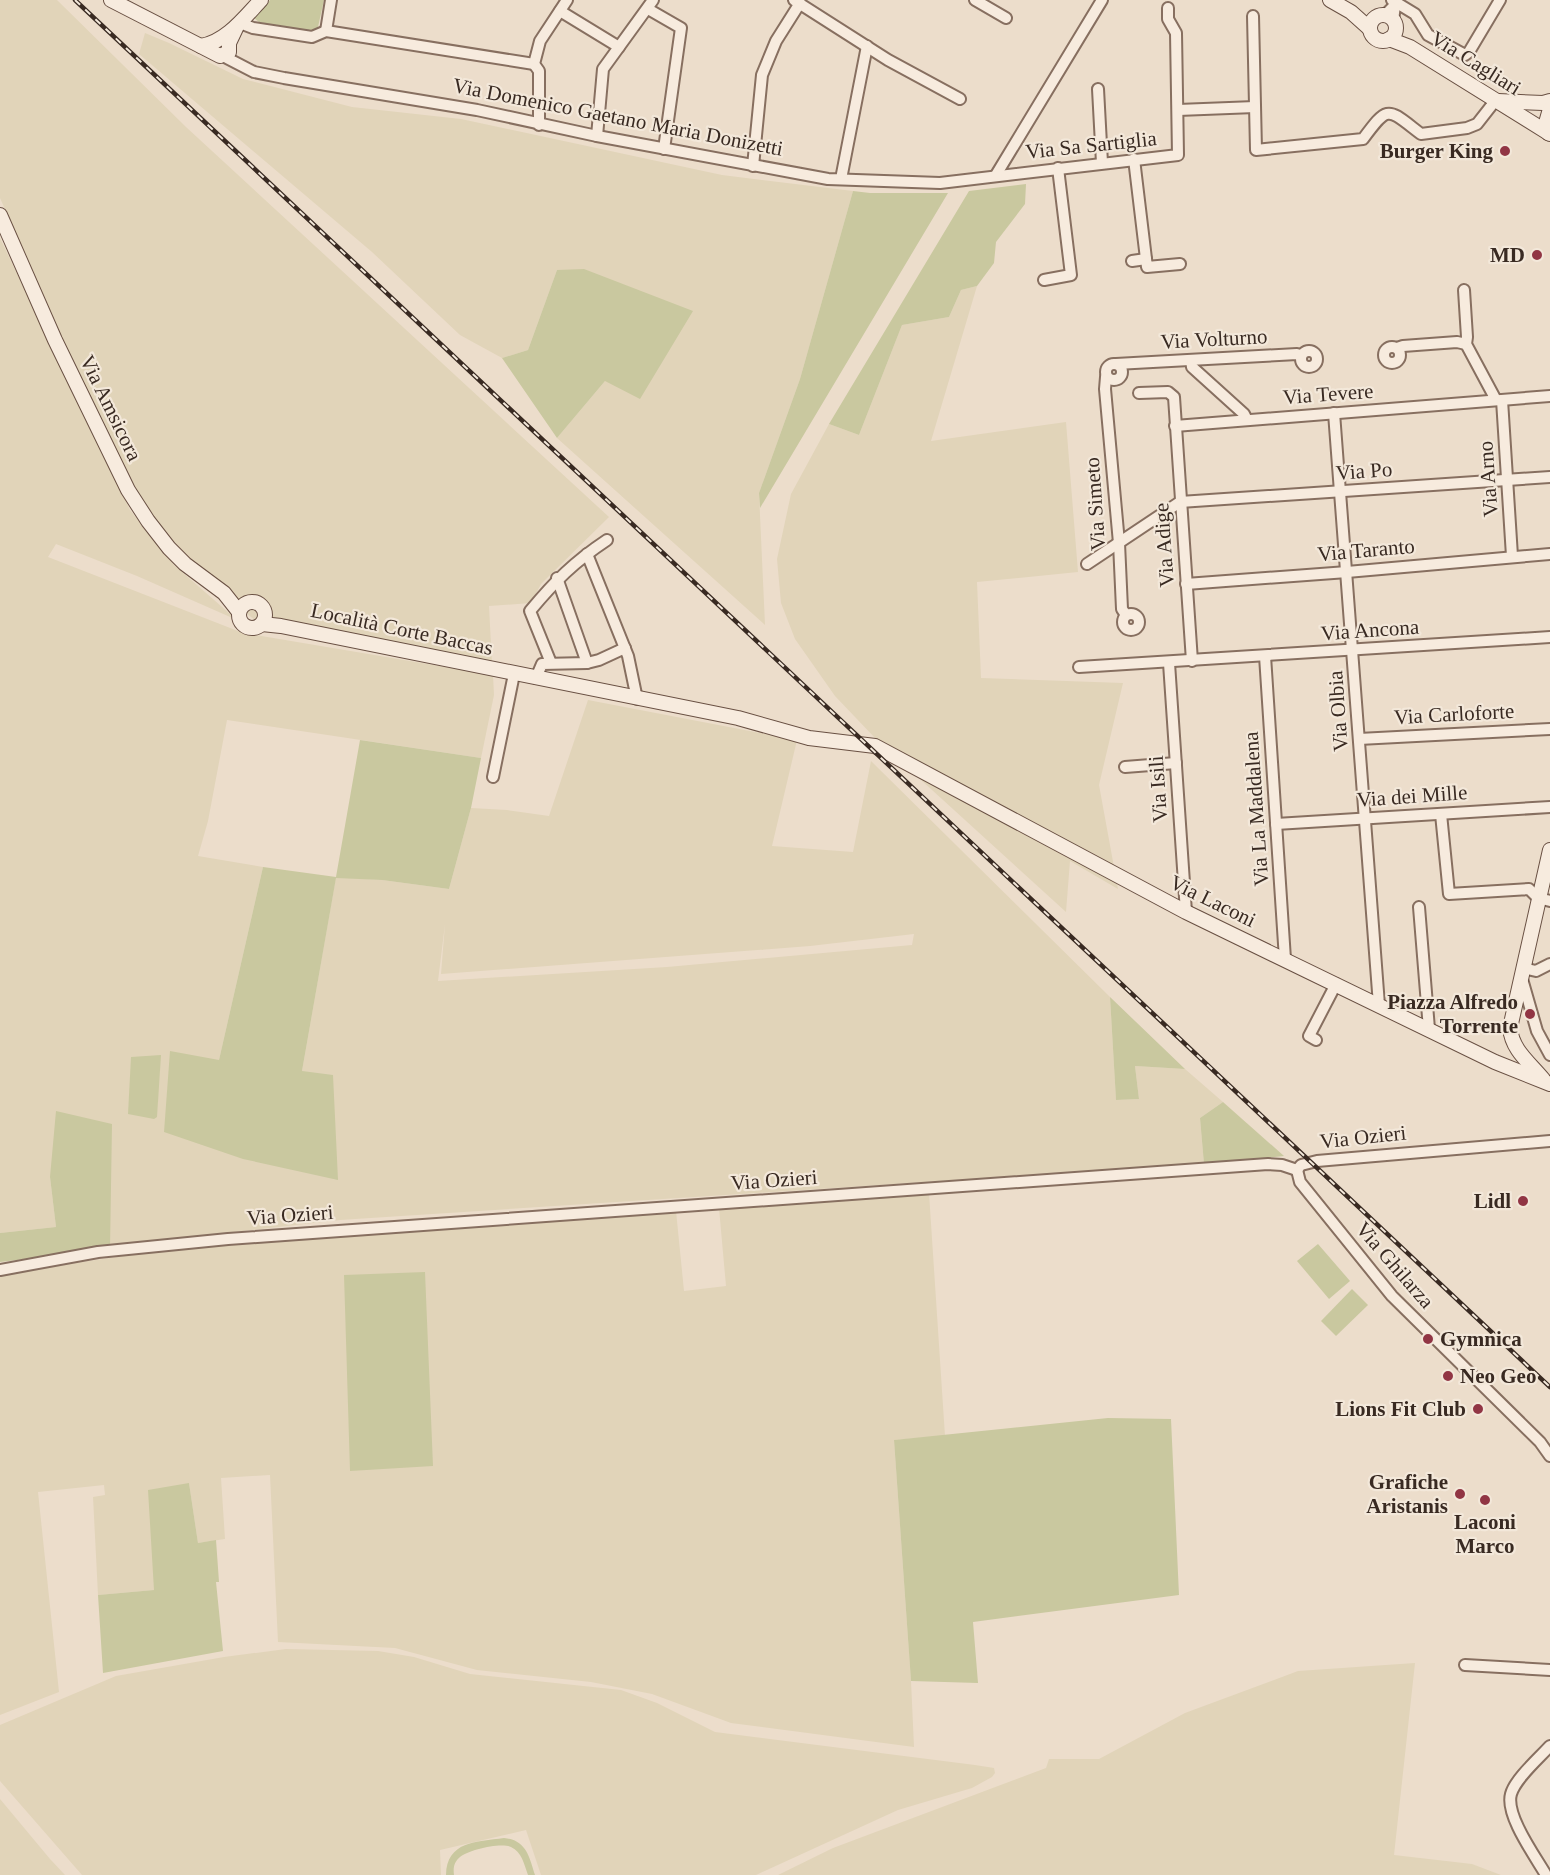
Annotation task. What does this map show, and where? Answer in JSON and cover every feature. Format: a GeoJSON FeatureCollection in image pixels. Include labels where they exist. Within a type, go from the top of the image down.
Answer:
{"type":"FeatureCollection","features":[{"type":"Feature","properties":{"kind":"street","name":"Via Domenico Gaetano Maria Donizetti"},"geometry":{"type":"LineString","coordinates":[[111,0],[221,49],[254,72],[284,78],[477,110],[664,150],[828,179],[940,183],[996,175]]}},
{"type":"Feature","properties":{"kind":"street"},"geometry":{"type":"LineString","coordinates":[[221,49],[238,25],[261,0]]}},
{"type":"Feature","properties":{"kind":"street"},"geometry":{"type":"LineString","coordinates":[[326,32],[331,0]]}},
{"type":"Feature","properties":{"kind":"street"},"geometry":{"type":"LineString","coordinates":[[534,64],[540,41],[567,0]]}},
{"type":"Feature","properties":{"kind":"street"},"geometry":{"type":"LineString","coordinates":[[975,0],[1006,18]]}},
{"type":"Feature","properties":{"kind":"street"},"geometry":{"type":"LineString","coordinates":[[996,175],[1102,0]]}},
{"type":"Feature","properties":{"kind":"street","name":"Via Cagliari"},"geometry":{"type":"LineString","coordinates":[[1330,0],[1351,12],[1385,25],[1410,47],[1549,133]]}},
{"type":"Feature","properties":{"kind":"street"},"geometry":{"type":"LineString","coordinates":[[1385,25],[1400,3],[1415,14],[1428,35],[1465,56],[1500,0]]}},
{"type":"Feature","properties":{"kind":"street"},"geometry":{"type":"LineString","coordinates":[[753,166],[762,75],[776,41],[797,2],[888,60],[960,99]]}},
{"type":"Feature","properties":{"kind":"street"},"geometry":{"type":"LineString","coordinates":[[597,136],[603,69],[651,4],[681,28],[664,150]]}},
{"type":"Feature","properties":{"kind":"street"},"geometry":{"type":"LineString","coordinates":[[1168,8],[1168,19],[1176,33],[1178,110]]}},
{"type":"Feature","properties":{"kind":"street"},"geometry":{"type":"LineString","coordinates":[[560,11],[619,47]]}},
{"type":"Feature","properties":{"kind":"street"},"geometry":{"type":"LineString","coordinates":[[1253,16],[1256,150],[1363,139],[1381,116],[1390,113],[1421,134],[1467,129],[1477,124],[1495,101],[1543,103],[1550,101]]}},
{"type":"Feature","properties":{"kind":"street"},"geometry":{"type":"LineString","coordinates":[[238,25],[312,37],[326,32],[534,64],[539,71],[539,125]]}},
{"type":"Feature","properties":{"kind":"street"},"geometry":{"type":"LineString","coordinates":[[841,179],[867,46]]}},
{"type":"Feature","properties":{"kind":"street"},"geometry":{"type":"LineString","coordinates":[[1098,89],[1102,163]]}},
{"type":"Feature","properties":{"kind":"street","name":"Via Sa Sartiglia"},"geometry":{"type":"LineString","coordinates":[[996,175],[1178,155],[1178,110],[1255,107]]}},
{"type":"Feature","properties":{"kind":"street"},"geometry":{"type":"LineString","coordinates":[[1549,133],[1546,123],[1550,109]]}},
{"type":"Feature","properties":{"kind":"street"},"geometry":{"type":"LineString","coordinates":[[1134,159],[1147,267],[1180,264]]}},
{"type":"Feature","properties":{"kind":"street"},"geometry":{"type":"LineString","coordinates":[[1044,280],[1071,275],[1058,168]]}},
{"type":"Feature","properties":{"kind":"street","name":"Via Amsicora"},"geometry":{"type":"LineString","coordinates":[[0,215],[55,340],[128,490],[169,548],[185,564],[243,607]]}},
{"type":"Feature","properties":{"kind":"street"},"geometry":{"type":"LineString","coordinates":[[1132,261],[1146,259]]}},
{"type":"Feature","properties":{"kind":"street"},"geometry":{"type":"LineString","coordinates":[[1464,290],[1466,344],[1499,400]]}},
{"type":"Feature","properties":{"kind":"street"},"geometry":{"type":"LineString","coordinates":[[1397,348],[1457,342],[1466,344]]}},
{"type":"Feature","properties":{"kind":"street","name":"Via Volturno"},"geometry":{"type":"LineString","coordinates":[[1122,366],[1297,354],[1301,356]]}},
{"type":"Feature","properties":{"kind":"street"},"geometry":{"type":"LineString","coordinates":[[1191,360],[1192,367],[1244,414],[1246,420]]}},
{"type":"Feature","properties":{"kind":"street"},"geometry":{"type":"LineString","coordinates":[[1122,366],[1120,377],[1111,379],[1107,367],[1122,366]]}},
{"type":"Feature","properties":{"kind":"street","name":"Via Simeto"},"geometry":{"type":"LineString","coordinates":[[1111,379],[1106,389],[1122,609],[1126,615]]}},
{"type":"Feature","properties":{"kind":"street"},"geometry":{"type":"LineString","coordinates":[[1139,393],[1168,392],[1174,397],[1175,426]]}},
{"type":"Feature","properties":{"kind":"street","name":"Via Tevere"},"geometry":{"type":"LineString","coordinates":[[1175,426],[1550,396]]}},
{"type":"Feature","properties":{"kind":"street","name":"Via Arno"},"geometry":{"type":"LineString","coordinates":[[1499,400],[1512,556]]}},
{"type":"Feature","properties":{"kind":"street","name":"Via Olbia"},"geometry":{"type":"LineString","coordinates":[[1334,413],[1380,1005]]}},
{"type":"Feature","properties":{"kind":"street","name":"Via Adige"},"geometry":{"type":"LineString","coordinates":[[1175,426],[1192,661]]}},
{"type":"Feature","properties":{"kind":"street","name":"Via Po"},"geometry":{"type":"LineString","coordinates":[[1180,502],[1550,477]]}},
{"type":"Feature","properties":{"kind":"street"},"geometry":{"type":"LineString","coordinates":[[1087,564],[1180,502]]}},
{"type":"Feature","properties":{"kind":"street"},"geometry":{"type":"LineString","coordinates":[[551,663],[530,611],[557,578],[607,540]]}},
{"type":"Feature","properties":{"kind":"street"},"geometry":{"type":"LineString","coordinates":[[586,554],[625,648],[637,699]]}},
{"type":"Feature","properties":{"kind":"street","name":"Via Taranto"},"geometry":{"type":"LineString","coordinates":[[1186,584],[1550,554]]}},
{"type":"Feature","properties":{"kind":"street"},"geometry":{"type":"LineString","coordinates":[[557,578],[587,663]]}},
{"type":"Feature","properties":{"kind":"street"},"geometry":{"type":"LineString","coordinates":[[259,603],[264,608],[264,620],[252,628],[245,626],[240,620],[243,607],[259,603]]}},
{"type":"Feature","properties":{"kind":"street","name":"Località Corte Baccas"},"geometry":{"type":"LineString","coordinates":[[264,620],[281,626],[738,718],[809,738],[864,744]]}},
{"type":"Feature","properties":{"kind":"street","name":"Via Ancona"},"geometry":{"type":"LineString","coordinates":[[1079,668],[1550,637]]}},
{"type":"Feature","properties":{"kind":"street"},"geometry":{"type":"LineString","coordinates":[[536,678],[542,664],[587,663],[625,648]]}},
{"type":"Feature","properties":{"kind":"street","name":"Via La Maddalena"},"geometry":{"type":"LineString","coordinates":[[1265,656],[1285,959]]}},
{"type":"Feature","properties":{"kind":"street","name":"Via Isili"},"geometry":{"type":"LineString","coordinates":[[1169,663],[1186,912]]}},
{"type":"Feature","properties":{"kind":"street","name":"Località Corte Baccas"},"geometry":{"type":"LineString","coordinates":[[493,777],[514,674]]}},
{"type":"Feature","properties":{"kind":"street","name":"Via Carloforte"},"geometry":{"type":"LineString","coordinates":[[1359,739],[1550,729]]}},
{"type":"Feature","properties":{"kind":"street","name":"Via Laconi"},"geometry":{"type":"LineString","coordinates":[[864,744],[875,746],[909,763],[1186,912],[1501,1064],[1546,1082]]}},
{"type":"Feature","properties":{"kind":"street"},"geometry":{"type":"LineString","coordinates":[[1125,767],[1176,763]]}},
{"type":"Feature","properties":{"kind":"street","name":"Via dei Mille"},"geometry":{"type":"LineString","coordinates":[[1276,824],[1550,807]]}},
{"type":"Feature","properties":{"kind":"street"},"geometry":{"type":"LineString","coordinates":[[1442,814],[1449,894],[1529,889],[1544,899]]}},
{"type":"Feature","properties":{"kind":"street"},"geometry":{"type":"LineString","coordinates":[[1546,1082],[1522,1058],[1511,1039],[1510,1028],[1522,973],[1544,899],[1550,850]]}},
{"type":"Feature","properties":{"kind":"street"},"geometry":{"type":"LineString","coordinates":[[1419,906],[1429,1029]]}},
{"type":"Feature","properties":{"kind":"street"},"geometry":{"type":"LineString","coordinates":[[1522,973],[1550,964]]}},
{"type":"Feature","properties":{"kind":"street"},"geometry":{"type":"LineString","coordinates":[[1522,973],[1537,1031],[1550,1056],[1531,1065]]}},
{"type":"Feature","properties":{"kind":"street"},"geometry":{"type":"LineString","coordinates":[[1316,1040],[1309,1036],[1336,984]]}},
{"type":"Feature","properties":{"kind":"street"},"geometry":{"type":"LineString","coordinates":[[1501,1064],[1511,1039]]}},
{"type":"Feature","properties":{"kind":"street","name":"Via Ozieri"},"geometry":{"type":"LineString","coordinates":[[0,1270],[98,1252],[228,1239],[1268,1164],[1282,1165],[1297,1170],[1301,1165],[1317,1161],[1550,1141]]}},
{"type":"Feature","properties":{"kind":"street","name":"Via Ghilarza"},"geometry":{"type":"LineString","coordinates":[[1297,1170],[1300,1182],[1392,1296],[1540,1442],[1550,1456]]}},
{"type":"Feature","properties":{"kind":"street"},"geometry":{"type":"LineString","coordinates":[[1465,1665],[1550,1670]]}},
{"type":"Feature","properties":{"kind":"street"},"geometry":{"type":"LineString","coordinates":[[1546,1875],[1514,1818],[1510,1795],[1517,1782],[1550,1746]]}},
{"type":"Feature","properties":{"kind":"shaded area"},"geometry":{"type":"Polygon","coordinates":[[[0,0],[57,0],[186,127],[609,517],[541,584],[531,603],[489,606],[492,664],[259,623],[202,580],[151,521],[103,429],[0,198],[0,0]]]}},
{"type":"Feature","properties":{"kind":"shaded area"},"geometry":{"type":"Polygon","coordinates":[[[145,33],[243,79],[352,107],[461,119],[722,175],[853,191],[800,379],[759,493],[765,625],[557,438],[605,381],[557,270],[528,350],[502,358],[460,335],[372,252],[139,54],[145,33]]]}},
{"type":"Feature","properties":{"kind":"shaded area"},"geometry":{"type":"Polygon","coordinates":[[[0,238],[130,510],[174,565],[237,620],[137,576],[56,544],[48,557],[243,633],[493,675],[494,695],[481,758],[227,720],[208,821],[198,856],[263,867],[219,1060],[165,1132],[302,1071],[336,877],[382,880],[449,889],[471,808],[549,816],[588,700],[797,740],[772,846],[853,852],[871,761],[1110,997],[1116,1100],[1139,1099],[1135,1066],[1185,1069],[1223,1102],[1200,1118],[1204,1164],[340,1220],[110,1249],[50,1177],[56,1227],[0,1233],[0,238]],[[445,924],[438,981],[667,967],[912,945],[914,934],[810,946],[441,974],[445,924]]]}},
{"type":"Feature","properties":{"kind":"shaded area"},"geometry":{"type":"Polygon","coordinates":[[[977,286],[931,441],[1066,422],[1078,572],[977,582],[981,678],[1123,683],[1099,785],[1118,889],[1070,861],[1066,912],[876,739],[835,696],[795,639],[781,603],[777,559],[791,494],[829,424],[859,435],[902,325],[949,317],[961,290],[977,286]]]}},
{"type":"Feature","properties":{"kind":"shaded area"},"geometry":{"type":"Polygon","coordinates":[[[929,1193],[945,1436],[894,1440],[914,1747],[731,1723],[652,1694],[591,1682],[477,1670],[395,1648],[278,1642],[270,1475],[221,1478],[225,1539],[198,1543],[189,1483],[154,1590],[98,1595],[93,1497],[105,1495],[104,1485],[38,1492],[59,1692],[0,1715],[0,1274],[164,1250],[676,1211],[684,1291],[726,1286],[719,1208],[929,1193]]]}},
{"type":"Feature","properties":{"kind":"shaded area"},"geometry":{"type":"Polygon","coordinates":[[[286,1649],[378,1651],[414,1657],[470,1674],[621,1690],[657,1703],[715,1732],[975,1765],[994,1768],[995,1773],[972,1788],[898,1810],[756,1875],[541,1875],[526,1830],[440,1850],[441,1875],[82,1875],[0,1781],[0,1725],[116,1676],[224,1657],[286,1649]]]}},
{"type":"Feature","properties":{"kind":"shaded area"},"geometry":{"type":"Polygon","coordinates":[[[1415,1663],[1394,1855],[1472,1864],[1501,1875],[778,1875],[833,1848],[1046,1768],[1049,1759],[1099,1759],[1185,1713],[1298,1671],[1415,1663]]]}},
{"type":"Feature","properties":{"kind":"shaded area"},"geometry":{"type":"Polygon","coordinates":[[[0,1799],[50,1859],[65,1875],[0,1875],[0,1799]]]}},
{"type":"Feature","properties":{"kind":"green space"},"geometry":{"type":"Polygon","coordinates":[[[270,0],[324,0],[318,27],[309,32],[259,22],[254,18],[270,0]]]}},
{"type":"Feature","properties":{"kind":"green space"},"geometry":{"type":"Polygon","coordinates":[[[1026,184],[1025,204],[996,242],[994,263],[977,286],[961,290],[949,317],[902,325],[859,435],[829,424],[969,191],[1026,184]]]}},
{"type":"Feature","properties":{"kind":"green space"},"geometry":{"type":"Polygon","coordinates":[[[853,191],[948,193],[760,508],[759,493],[800,379],[853,191]]]}},
{"type":"Feature","properties":{"kind":"green space"},"geometry":{"type":"Polygon","coordinates":[[[584,269],[693,311],[640,399],[605,381],[557,438],[502,358],[528,350],[557,270],[584,269]]]}},
{"type":"Feature","properties":{"kind":"green space"},"geometry":{"type":"Polygon","coordinates":[[[360,740],[481,758],[471,808],[449,889],[382,880],[336,878],[302,1071],[333,1075],[338,1180],[243,1159],[164,1132],[170,1051],[219,1060],[263,867],[336,877],[360,740]]]}},
{"type":"Feature","properties":{"kind":"green space"},"geometry":{"type":"Polygon","coordinates":[[[1110,997],[1185,1069],[1135,1066],[1139,1099],[1116,1100],[1110,997]]]}},
{"type":"Feature","properties":{"kind":"green space"},"geometry":{"type":"Polygon","coordinates":[[[161,1055],[157,1117],[154,1119],[128,1114],[131,1057],[161,1055]]]}},
{"type":"Feature","properties":{"kind":"green space"},"geometry":{"type":"Polygon","coordinates":[[[1223,1102],[1284,1156],[1204,1164],[1200,1118],[1223,1102]]]}},
{"type":"Feature","properties":{"kind":"green space"},"geometry":{"type":"Polygon","coordinates":[[[56,1111],[112,1124],[110,1249],[0,1262],[0,1233],[56,1227],[50,1177],[56,1111]]]}},
{"type":"Feature","properties":{"kind":"green space"},"geometry":{"type":"Polygon","coordinates":[[[1318,1244],[1350,1281],[1329,1299],[1297,1261],[1318,1244]]]}},
{"type":"Feature","properties":{"kind":"green space"},"geometry":{"type":"Polygon","coordinates":[[[425,1272],[433,1466],[350,1471],[344,1275],[425,1272]]]}},
{"type":"Feature","properties":{"kind":"green space"},"geometry":{"type":"Polygon","coordinates":[[[1352,1289],[1368,1305],[1336,1336],[1321,1321],[1352,1289]]]}},
{"type":"Feature","properties":{"kind":"green space"},"geometry":{"type":"Polygon","coordinates":[[[1108,1418],[1171,1419],[1179,1595],[973,1622],[978,1683],[911,1681],[894,1440],[1108,1418]]]}},
{"type":"Feature","properties":{"kind":"green space"},"geometry":{"type":"Polygon","coordinates":[[[189,1483],[198,1543],[216,1540],[219,1582],[216,1582],[223,1651],[103,1673],[98,1595],[154,1590],[148,1490],[189,1483]]]}},
{"type":"Feature","properties":{"kind":"green space"},"geometry":{"type":"Polygon","coordinates":[[[504,1838],[517,1842],[526,1850],[535,1875],[528,1875],[515,1849],[500,1845],[464,1854],[455,1863],[454,1875],[446,1875],[448,1864],[457,1849],[474,1842],[504,1838]]]}},
{"type":"Feature","properties":{"kind":"railway"},"geometry":{"type":"LineString","coordinates":[[75,0],[1550,1387]]}},
{"type":"Feature","properties":{"kind":"place","name":"Burger King"},"geometry":{"type":"Point","coordinates":[1505,151]}},
{"type":"Feature","properties":{"kind":"place","name":"MD"},"geometry":{"type":"Point","coordinates":[1537,255]}},
{"type":"Feature","properties":{"kind":"place","name":"Piazza Alfredo Torrente"},"geometry":{"type":"Point","coordinates":[1530,1014]}},
{"type":"Feature","properties":{"kind":"place","name":"Lidl"},"geometry":{"type":"Point","coordinates":[1523,1201]}},
{"type":"Feature","properties":{"kind":"place","name":"Gymnica"},"geometry":{"type":"Point","coordinates":[1428,1339]}},
{"type":"Feature","properties":{"kind":"place","name":"Neo Geo"},"geometry":{"type":"Point","coordinates":[1448,1376]}},
{"type":"Feature","properties":{"kind":"place","name":"Lions Fit Club"},"geometry":{"type":"Point","coordinates":[1478,1409]}},
{"type":"Feature","properties":{"kind":"place","name":"Grafiche Aristanis"},"geometry":{"type":"Point","coordinates":[1460,1494]}},
{"type":"Feature","properties":{"kind":"place","name":"Laconi Marco"},"geometry":{"type":"Point","coordinates":[1485,1500]}}]}
